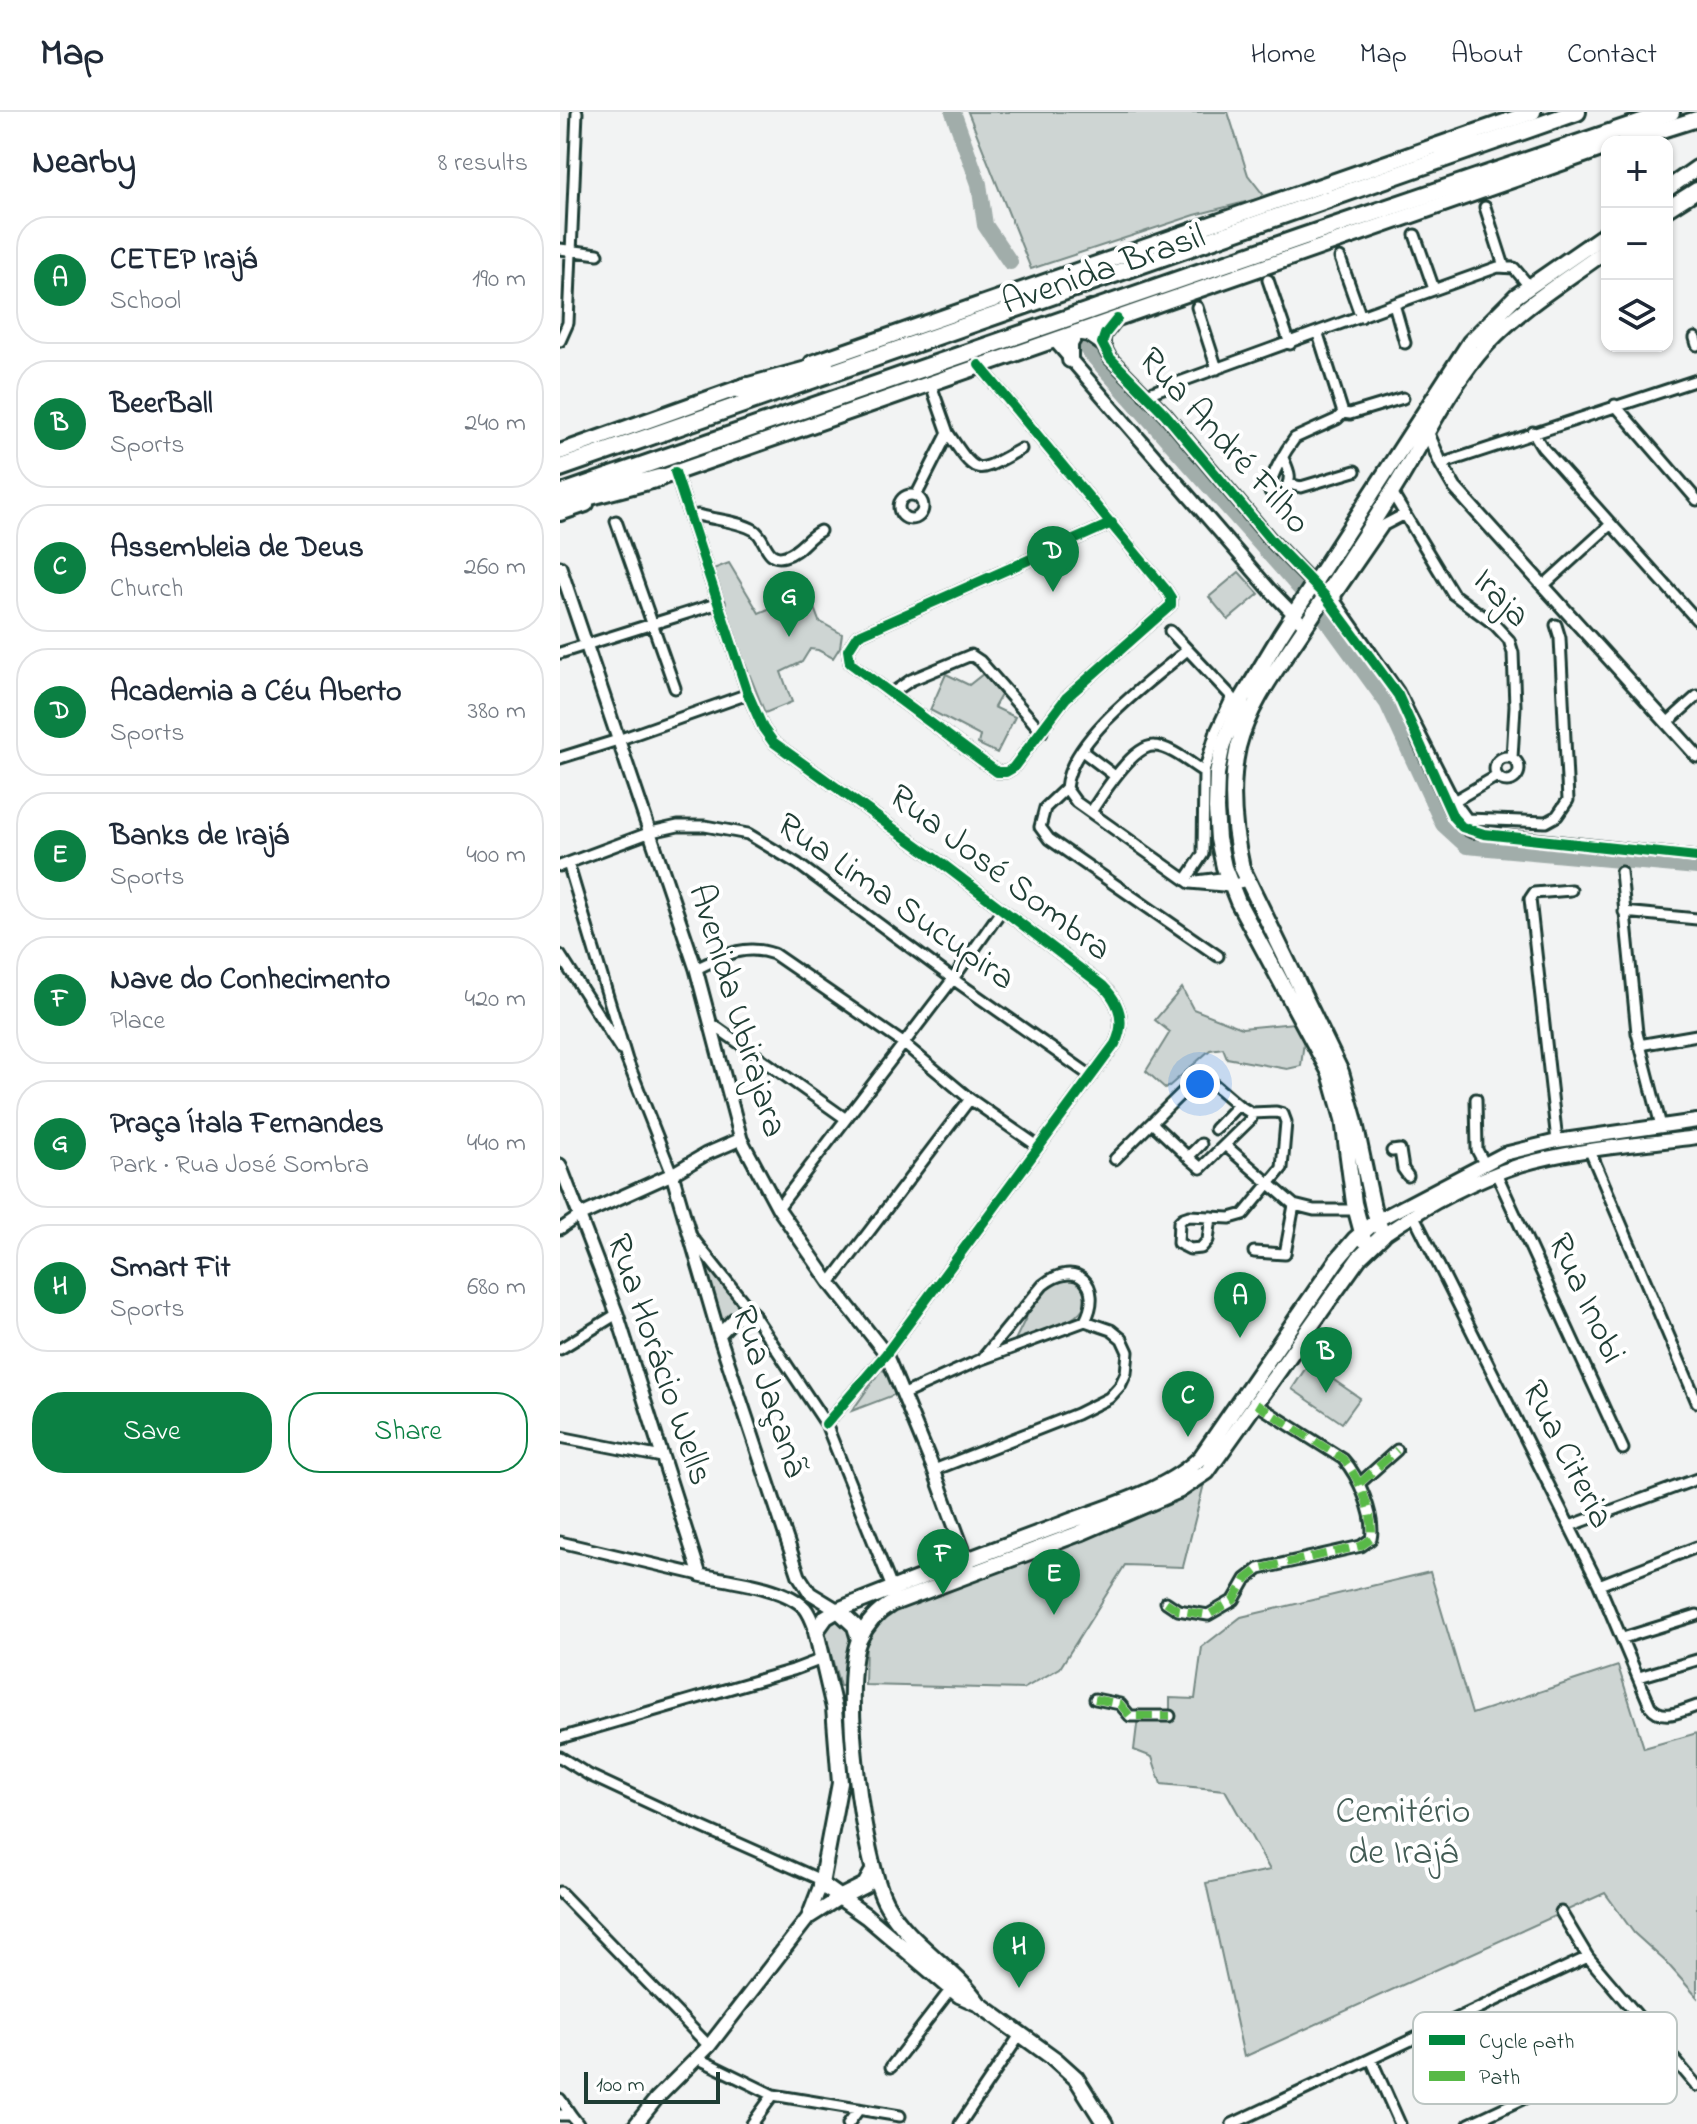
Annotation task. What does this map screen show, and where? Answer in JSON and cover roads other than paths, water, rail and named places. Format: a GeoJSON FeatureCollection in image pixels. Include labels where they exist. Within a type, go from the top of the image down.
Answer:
{"type":"FeatureCollection","features":[{"type":"Feature","properties":{"kind":"highway","name":"Avenida Brasil"},"geometry":{"type":"LineString","coordinates":[[560,468],[1577,112]]}},
{"type":"Feature","properties":{"kind":"highway","name":"Avenida Brasil"},"geometry":{"type":"LineString","coordinates":[[560,494],[1269,248],[1676,118]]}},
{"type":"Feature","properties":{"kind":"highway"},"geometry":{"type":"LineString","coordinates":[[1418,168],[1473,134]]}},
{"type":"Feature","properties":{"kind":"highway"},"geometry":{"type":"LineString","coordinates":[[1578,157],[1626,134]]}},
{"type":"Feature","properties":{"kind":"highway"},"geometry":{"type":"LineString","coordinates":[[738,389],[992,318]]}},
{"type":"Feature","properties":{"kind":"highway"},"geometry":{"type":"LineString","coordinates":[[560,504],[667,475]]}},
{"type":"Feature","properties":{"kind":"main road","name":"Avenida Brasil"},"geometry":{"type":"LineString","coordinates":[[560,452],[1533,112]]}},
{"type":"Feature","properties":{"kind":"main road","name":"Avenida Brasil"},"geometry":{"type":"LineString","coordinates":[[1676,118],[1697,119]]}},
{"type":"Feature","properties":{"kind":"main road"},"geometry":{"type":"LineString","coordinates":[[1676,118],[1697,131]]}},
{"type":"Feature","properties":{"kind":"main road","name":"Avenida Brasil"},"geometry":{"type":"LineString","coordinates":[[560,513],[1601,149]]}},
{"type":"Feature","properties":{"kind":"main road"},"geometry":{"type":"LineString","coordinates":[[1673,187],[1697,168]]}},
{"type":"Feature","properties":{"kind":"main road"},"geometry":{"type":"LineString","coordinates":[[1673,204],[1697,190]]}},
{"type":"Feature","properties":{"kind":"main road"},"geometry":{"type":"LineString","coordinates":[[1368,1248],[1356,1210],[1343,1119],[1330,1073],[1225,883],[1218,839],[1217,774],[1223,744],[1242,699],[1292,615],[1470,342],[1501,308],[1601,237]]}},
{"type":"Feature","properties":{"kind":"main road"},"geometry":{"type":"LineString","coordinates":[[636,2124],[656,2099],[709,2046],[808,1918],[821,1882],[840,1783],[834,1708],[816,1631],[826,1617],[892,1588],[1080,1533],[1189,1485],[1215,1464],[1368,1248],[1380,1220],[1341,1072],[1248,881],[1236,839],[1233,778],[1238,747],[1253,712],[1392,493],[1463,374],[1490,341],[1535,301],[1601,254]]}},
{"type":"Feature","properties":{"kind":"main road"},"geometry":{"type":"LineString","coordinates":[[1070,360],[1070,344],[1077,332],[1089,334],[1100,341]]}},
{"type":"Feature","properties":{"kind":"main road"},"geometry":{"type":"LineString","coordinates":[[979,2004],[967,1986],[897,1920],[881,1894],[873,1871],[851,1719],[851,1685],[859,1640],[870,1622],[891,1604],[1162,1484],[1190,1468],[1201,1457],[1337,1260],[1361,1233],[1380,1220],[1484,1163],[1513,1151],[1557,1141],[1697,1121]]}},
{"type":"Feature","properties":{"kind":"main road"},"geometry":{"type":"LineString","coordinates":[[1380,1220],[1414,1216],[1496,1173],[1523,1164],[1590,1151],[1697,1137]]}},
{"type":"Feature","properties":{"kind":"main road"},"geometry":{"type":"LineString","coordinates":[[838,1610],[855,1626],[859,1640]]}},
{"type":"Feature","properties":{"kind":"main road"},"geometry":{"type":"LineString","coordinates":[[808,1918],[865,1885],[873,1871]]}},
{"type":"Feature","properties":{"kind":"main road"},"geometry":{"type":"LineString","coordinates":[[821,1882],[951,1989],[979,2004],[1076,2078],[1105,2124]]}},
{"type":"Feature","properties":{"kind":"main road"},"geometry":{"type":"LineString","coordinates":[[919,1962],[926,1962],[940,1971],[947,1967]]}},
{"type":"Feature","properties":{"kind":"street"},"geometry":{"type":"LineString","coordinates":[[561,340],[568,323],[577,112]]}},
{"type":"Feature","properties":{"kind":"street"},"geometry":{"type":"LineString","coordinates":[[1485,207],[1504,266]]}},
{"type":"Feature","properties":{"kind":"street"},"geometry":{"type":"LineString","coordinates":[[1415,235],[1434,289]]}},
{"type":"Feature","properties":{"kind":"street"},"geometry":{"type":"LineString","coordinates":[[560,249],[598,254]]}},
{"type":"Feature","properties":{"kind":"street"},"geometry":{"type":"LineString","coordinates":[[1340,258],[1361,317]]}},
{"type":"Feature","properties":{"kind":"street"},"geometry":{"type":"LineString","coordinates":[[1144,395],[1504,266],[1518,271],[1529,286]]}},
{"type":"Feature","properties":{"kind":"street"},"geometry":{"type":"LineString","coordinates":[[1268,280],[1290,344]]}},
{"type":"Feature","properties":{"kind":"street"},"geometry":{"type":"LineString","coordinates":[[1394,304],[1405,343]]}},
{"type":"Feature","properties":{"kind":"street"},"geometry":{"type":"LineString","coordinates":[[1197,307],[1217,369]]}},
{"type":"Feature","properties":{"kind":"street","name":"Rua André Filho"},"geometry":{"type":"LineString","coordinates":[[1117,319],[1100,341],[1110,358],[1165,414],[1270,539],[1325,596]]}},
{"type":"Feature","properties":{"kind":"street"},"geometry":{"type":"LineString","coordinates":[[1318,334],[1343,413]]}},
{"type":"Feature","properties":{"kind":"street","name":"Rua André Filho"},"geometry":{"type":"LineString","coordinates":[[1054,340],[1292,615],[1305,626]]}},
{"type":"Feature","properties":{"kind":"street"},"geometry":{"type":"LineString","coordinates":[[979,365],[1112,523],[1169,594],[1171,605],[1069,695],[1013,768],[1006,772],[997,772],[850,663],[848,650],[857,636],[1112,523]]}},
{"type":"Feature","properties":{"kind":"street"},"geometry":{"type":"LineString","coordinates":[[1438,458],[1533,432],[1697,380]]}},
{"type":"Feature","properties":{"kind":"street"},"geometry":{"type":"LineString","coordinates":[[930,382],[948,433],[968,464],[976,469],[985,468],[1021,449]]}},
{"type":"Feature","properties":{"kind":"street"},"geometry":{"type":"LineString","coordinates":[[1283,458],[1289,472],[1289,484],[1278,495],[1269,490],[1283,458],[1295,438],[1337,419],[1343,413],[1356,413],[1403,398]]}},
{"type":"Feature","properties":{"kind":"street"},"geometry":{"type":"LineString","coordinates":[[1615,405],[1697,500]]}},
{"type":"Feature","properties":{"kind":"street"},"geometry":{"type":"LineString","coordinates":[[1418,418],[1426,438],[1462,497],[1697,756]]}},
{"type":"Feature","properties":{"kind":"street"},"geometry":{"type":"LineString","coordinates":[[1533,432],[1542,447],[1610,525],[1697,620]]}},
{"type":"Feature","properties":{"kind":"street"},"geometry":{"type":"LineString","coordinates":[[916,496],[948,433]]}},
{"type":"Feature","properties":{"kind":"street"},"geometry":{"type":"LineString","coordinates":[[1408,433],[1426,438]]}},
{"type":"Feature","properties":{"kind":"street"},"geometry":{"type":"LineString","coordinates":[[1289,484],[1301,487],[1355,471]]}},
{"type":"Feature","properties":{"kind":"street","name":"Rua José Sombra"},"geometry":{"type":"LineString","coordinates":[[667,475],[691,517],[748,694],[763,728],[784,752],[940,862],[1103,986],[1121,1013],[1119,1036],[1091,1076],[886,1354],[826,1424]]}},
{"type":"Feature","properties":{"kind":"street","name":"Iraja"},"geometry":{"type":"LineString","coordinates":[[1392,493],[1453,594],[1495,625],[1509,640],[1513,653],[1515,706],[1512,758]]}},
{"type":"Feature","properties":{"kind":"street"},"geometry":{"type":"LineString","coordinates":[[1405,514],[1384,525],[1336,595],[1336,602],[1398,691],[1464,817],[1473,821],[1546,822],[1564,808],[1569,793],[1560,638],[1556,625]]}},
{"type":"Feature","properties":{"kind":"street"},"geometry":{"type":"LineString","coordinates":[[691,517],[698,515],[749,527],[759,533],[769,553],[777,556],[786,556],[800,548],[820,531]]}},
{"type":"Feature","properties":{"kind":"street"},"geometry":{"type":"LineString","coordinates":[[616,521],[675,688]]}},
{"type":"Feature","properties":{"kind":"street"},"geometry":{"type":"LineString","coordinates":[[1543,586],[1610,525]]}},
{"type":"Feature","properties":{"kind":"street","name":"Avenida Ubirajara"},"geometry":{"type":"LineString","coordinates":[[560,567],[696,969],[741,1139],[778,1208],[830,1283],[886,1354],[970,1567]]}},
{"type":"Feature","properties":{"kind":"street"},"geometry":{"type":"LineString","coordinates":[[1325,596],[1398,695],[1442,795],[1462,827],[1484,834],[1697,857]]}},
{"type":"Feature","properties":{"kind":"street"},"geometry":{"type":"LineString","coordinates":[[560,653],[719,603]]}},
{"type":"Feature","properties":{"kind":"street"},"geometry":{"type":"LineString","coordinates":[[1170,631],[1232,697],[1216,731],[1204,772],[1203,854],[1188,881]]}},
{"type":"Feature","properties":{"kind":"street"},"geometry":{"type":"LineString","coordinates":[[1186,651],[1124,702],[1094,734],[1067,777],[1066,788],[1070,796],[1188,881],[1248,881]]}},
{"type":"Feature","properties":{"kind":"street"},"geometry":{"type":"LineString","coordinates":[[892,693],[911,680],[971,655],[980,661],[1042,732]]}},
{"type":"Feature","properties":{"kind":"street"},"geometry":{"type":"LineString","coordinates":[[560,758],[748,694]]}},
{"type":"Feature","properties":{"kind":"street"},"geometry":{"type":"LineString","coordinates":[[1667,723],[1697,696]]}},
{"type":"Feature","properties":{"kind":"street"},"geometry":{"type":"LineString","coordinates":[[1091,812],[1115,776],[1142,749],[1155,746],[1204,772]]}},
{"type":"Feature","properties":{"kind":"street"},"geometry":{"type":"LineString","coordinates":[[1082,751],[1115,776]]}},
{"type":"Feature","properties":{"kind":"street"},"geometry":{"type":"LineString","coordinates":[[1506,756],[1519,766],[1516,777],[1506,781],[1497,776],[1496,763],[1506,756]]}},
{"type":"Feature","properties":{"kind":"street"},"geometry":{"type":"LineString","coordinates":[[1454,801],[1497,776]]}},
{"type":"Feature","properties":{"kind":"street"},"geometry":{"type":"LineString","coordinates":[[1066,788],[1042,814],[1040,827],[1043,834],[1218,956]]}},
{"type":"Feature","properties":{"kind":"street","name":"Rua Lima Sucupira"},"geometry":{"type":"LineString","coordinates":[[564,865],[651,832],[678,826],[728,829],[756,838],[798,864],[1091,1076]]}},
{"type":"Feature","properties":{"kind":"street"},"geometry":{"type":"LineString","coordinates":[[564,865],[627,1060],[672,1174]]}},
{"type":"Feature","properties":{"kind":"street"},"geometry":{"type":"LineString","coordinates":[[1621,872],[1639,1045],[1661,1126]]}},
{"type":"Feature","properties":{"kind":"street"},"geometry":{"type":"LineString","coordinates":[[1557,1141],[1530,899],[1534,893],[1571,890]]}},
{"type":"Feature","properties":{"kind":"street"},"geometry":{"type":"LineString","coordinates":[[778,1208],[953,979],[1001,911]]}},
{"type":"Feature","properties":{"kind":"street"},"geometry":{"type":"LineString","coordinates":[[1624,912],[1697,919]]}},
{"type":"Feature","properties":{"kind":"street"},"geometry":{"type":"LineString","coordinates":[[696,969],[737,950],[759,949],[774,954],[903,1043],[970,1099],[1039,1147]]}},
{"type":"Feature","properties":{"kind":"street"},"geometry":{"type":"LineString","coordinates":[[560,955],[627,1060]]}},
{"type":"Feature","properties":{"kind":"street"},"geometry":{"type":"LineString","coordinates":[[712,1024],[846,1119]]}},
{"type":"Feature","properties":{"kind":"street"},"geometry":{"type":"LineString","coordinates":[[1639,1045],[1697,1035]]}},
{"type":"Feature","properties":{"kind":"street"},"geometry":{"type":"LineString","coordinates":[[1115,1159],[1199,1076],[1204,1076],[1251,1113],[1283,1114],[1286,1122],[1282,1168],[1269,1184],[1244,1214],[1230,1218],[1211,1217],[1183,1218],[1179,1222],[1178,1243],[1190,1249],[1201,1248],[1208,1240],[1211,1217]]}},
{"type":"Feature","properties":{"kind":"street"},"geometry":{"type":"LineString","coordinates":[[830,1283],[970,1099]]}},
{"type":"Feature","properties":{"kind":"street"},"geometry":{"type":"LineString","coordinates":[[1476,1099],[1477,1150],[1484,1163]]}},
{"type":"Feature","properties":{"kind":"street"},"geometry":{"type":"LineString","coordinates":[[1215,1129],[1238,1105]]}},
{"type":"Feature","properties":{"kind":"street"},"geometry":{"type":"LineString","coordinates":[[1152,1123],[1201,1168],[1251,1119],[1251,1113]]}},
{"type":"Feature","properties":{"kind":"street"},"geometry":{"type":"LineString","coordinates":[[560,1229],[579,1216],[741,1139]]}},
{"type":"Feature","properties":{"kind":"street"},"geometry":{"type":"LineString","coordinates":[[1188,1157],[1201,1144]]}},
{"type":"Feature","properties":{"kind":"street"},"geometry":{"type":"LineString","coordinates":[[1226,1146],[1294,1205],[1314,1210],[1356,1210]]}},
{"type":"Feature","properties":{"kind":"street"},"geometry":{"type":"LineString","coordinates":[[1392,1151],[1400,1150],[1403,1169],[1408,1176]]}},
{"type":"Feature","properties":{"kind":"street"},"geometry":{"type":"LineString","coordinates":[[1590,1151],[1697,1402]]}},
{"type":"Feature","properties":{"kind":"street","name":"Rua Horácio Wells"},"geometry":{"type":"LineString","coordinates":[[560,1165],[617,1314],[700,1575]]}},
{"type":"Feature","properties":{"kind":"street","name":"Rua Inobi"},"geometry":{"type":"LineString","coordinates":[[1496,1173],[1623,1449]]}},
{"type":"Feature","properties":{"kind":"street","name":"Rua Jaçanã"},"geometry":{"type":"LineString","coordinates":[[672,1174],[719,1335],[799,1576],[807,1590],[838,1610]]}},
{"type":"Feature","properties":{"kind":"street"},"geometry":{"type":"LineString","coordinates":[[1254,1252],[1285,1254],[1294,1205]]}},
{"type":"Feature","properties":{"kind":"street","name":"Rua Citeria"},"geometry":{"type":"LineString","coordinates":[[1414,1216],[1599,1585],[1653,1710],[1665,1715],[1697,1706]]}},
{"type":"Feature","properties":{"kind":"street"},"geometry":{"type":"LineString","coordinates":[[691,1236],[753,1314],[826,1424],[892,1588]]}},
{"type":"Feature","properties":{"kind":"street"},"geometry":{"type":"LineString","coordinates":[[982,1359],[1043,1285],[1054,1276],[1065,1272],[1087,1282],[1093,1301],[1085,1321]]}},
{"type":"Feature","properties":{"kind":"street"},"geometry":{"type":"LineString","coordinates":[[560,1349],[617,1314]]}},
{"type":"Feature","properties":{"kind":"street"},"geometry":{"type":"LineString","coordinates":[[719,1335],[734,1319],[753,1314]]}},
{"type":"Feature","properties":{"kind":"street"},"geometry":{"type":"LineString","coordinates":[[904,1394],[982,1359],[1085,1321],[1111,1330],[1122,1339],[1128,1352],[1126,1373],[1109,1398],[1077,1414],[934,1470]]}},
{"type":"Feature","properties":{"kind":"street"},"geometry":{"type":"LineString","coordinates":[[1166,1602],[1178,1610],[1208,1615],[1234,1600],[1246,1579],[1259,1569],[1361,1546],[1371,1539],[1372,1526],[1360,1483],[1343,1459],[1256,1404]]}},
{"type":"Feature","properties":{"kind":"street"},"geometry":{"type":"LineString","coordinates":[[560,1437],[662,1457]]}},
{"type":"Feature","properties":{"kind":"street"},"geometry":{"type":"LineString","coordinates":[[1360,1483],[1397,1450]]}},
{"type":"Feature","properties":{"kind":"street"},"geometry":{"type":"LineString","coordinates":[[1570,1526],[1697,1479]]}},
{"type":"Feature","properties":{"kind":"street"},"geometry":{"type":"LineString","coordinates":[[560,1542],[777,1592],[797,1601],[808,1612],[816,1631]]}},
{"type":"Feature","properties":{"kind":"street"},"geometry":{"type":"LineString","coordinates":[[1599,1585],[1697,1547]]}},
{"type":"Feature","properties":{"kind":"street"},"geometry":{"type":"LineString","coordinates":[[777,1592],[790,1588],[799,1576]]}},
{"type":"Feature","properties":{"kind":"street"},"geometry":{"type":"LineString","coordinates":[[797,1601],[807,1590]]}},
{"type":"Feature","properties":{"kind":"street"},"geometry":{"type":"LineString","coordinates":[[1623,1638],[1697,1615]]}},
{"type":"Feature","properties":{"kind":"street"},"geometry":{"type":"LineString","coordinates":[[560,1738],[822,1659]]}},
{"type":"Feature","properties":{"kind":"street"},"geometry":{"type":"LineString","coordinates":[[1639,1677],[1697,1660]]}},
{"type":"Feature","properties":{"kind":"street"},"geometry":{"type":"LineString","coordinates":[[1095,1699],[1120,1704],[1130,1716],[1170,1716]]}},
{"type":"Feature","properties":{"kind":"street"},"geometry":{"type":"LineString","coordinates":[[560,1757],[589,1775],[821,1882]]}},
{"type":"Feature","properties":{"kind":"street"},"geometry":{"type":"LineString","coordinates":[[560,1892],[709,2046]]}},
{"type":"Feature","properties":{"kind":"street"},"geometry":{"type":"LineString","coordinates":[[1561,1912],[1588,1957],[1634,2012]]}},
{"type":"Feature","properties":{"kind":"street"},"geometry":{"type":"LineString","coordinates":[[1471,2012],[1588,1957]]}},
{"type":"Feature","properties":{"kind":"street"},"geometry":{"type":"LineString","coordinates":[[891,2067],[951,1989]]}},
{"type":"Feature","properties":{"kind":"street"},"geometry":{"type":"LineString","coordinates":[[960,2124],[1020,2035]]}},
{"type":"Feature","properties":{"kind":"street"},"geometry":{"type":"LineString","coordinates":[[1232,2124],[1413,2039]]}},
{"type":"Feature","properties":{"kind":"street"},"geometry":{"type":"LineString","coordinates":[[697,2058],[773,2095],[900,2116]]}},
{"type":"Feature","properties":{"kind":"street"},"geometry":{"type":"LineString","coordinates":[[1371,2059],[1400,2124]]}},
{"type":"Feature","properties":{"kind":"street"},"geometry":{"type":"LineString","coordinates":[[1677,2062],[1697,2086]]}},
{"type":"Feature","properties":{"kind":"street"},"geometry":{"type":"LineString","coordinates":[[752,2124],[773,2095]]}},
{"type":"Feature","properties":{"kind":"street"},"geometry":{"type":"LineString","coordinates":[[560,2099],[566,2115],[578,2124]]}},
{"type":"Feature","properties":{"kind":"street"},"geometry":{"type":"LineString","coordinates":[[1469,2124],[1512,2104]]}},
{"type":"Feature","properties":{"kind":"street"},"geometry":{"type":"LineString","coordinates":[[848,2124],[859,2109]]}},
{"type":"Feature","properties":{"kind":"waterway"},"geometry":{"type":"LineString","coordinates":[[953,112],[979,184],[985,225],[1010,262]]}},
{"type":"Feature","properties":{"kind":"waterway"},"geometry":{"type":"LineString","coordinates":[[1087,349],[1303,592]]}},
{"type":"Feature","properties":{"kind":"waterway"},"geometry":{"type":"LineString","coordinates":[[1326,619],[1387,703],[1443,824],[1467,846],[1697,867]]}},
{"type":"Feature","properties":{"kind":"place","name":"Academia a Céu Aberto"},"geometry":{"type":"Point","coordinates":[1053,592]}},
{"type":"Feature","properties":{"kind":"place","name":"Praça Ítala Fernandes"},"geometry":{"type":"Point","coordinates":[789,637]}},
{"type":"Feature","properties":{"kind":"place","name":"CETEP Irajá"},"geometry":{"type":"Point","coordinates":[1240,1338]}},
{"type":"Feature","properties":{"kind":"place","name":"BeerBall"},"geometry":{"type":"Point","coordinates":[1326,1393]}},
{"type":"Feature","properties":{"kind":"place","name":"Assembleia de Deus"},"geometry":{"type":"Point","coordinates":[1188,1437]}},
{"type":"Feature","properties":{"kind":"place","name":"Nave do Conhecimento"},"geometry":{"type":"Point","coordinates":[943,1595]}},
{"type":"Feature","properties":{"kind":"place","name":"Banks de Irajá"},"geometry":{"type":"Point","coordinates":[1054,1615]}},
{"type":"Feature","properties":{"kind":"place","name":"Smart Fit"},"geometry":{"type":"Point","coordinates":[1019,1988]}},
{"type":"Feature","properties":{"kind":"park label","name":"Cemitério de Irajá"},"geometry":{"type":"Point","coordinates":[1403,1834]}}]}
